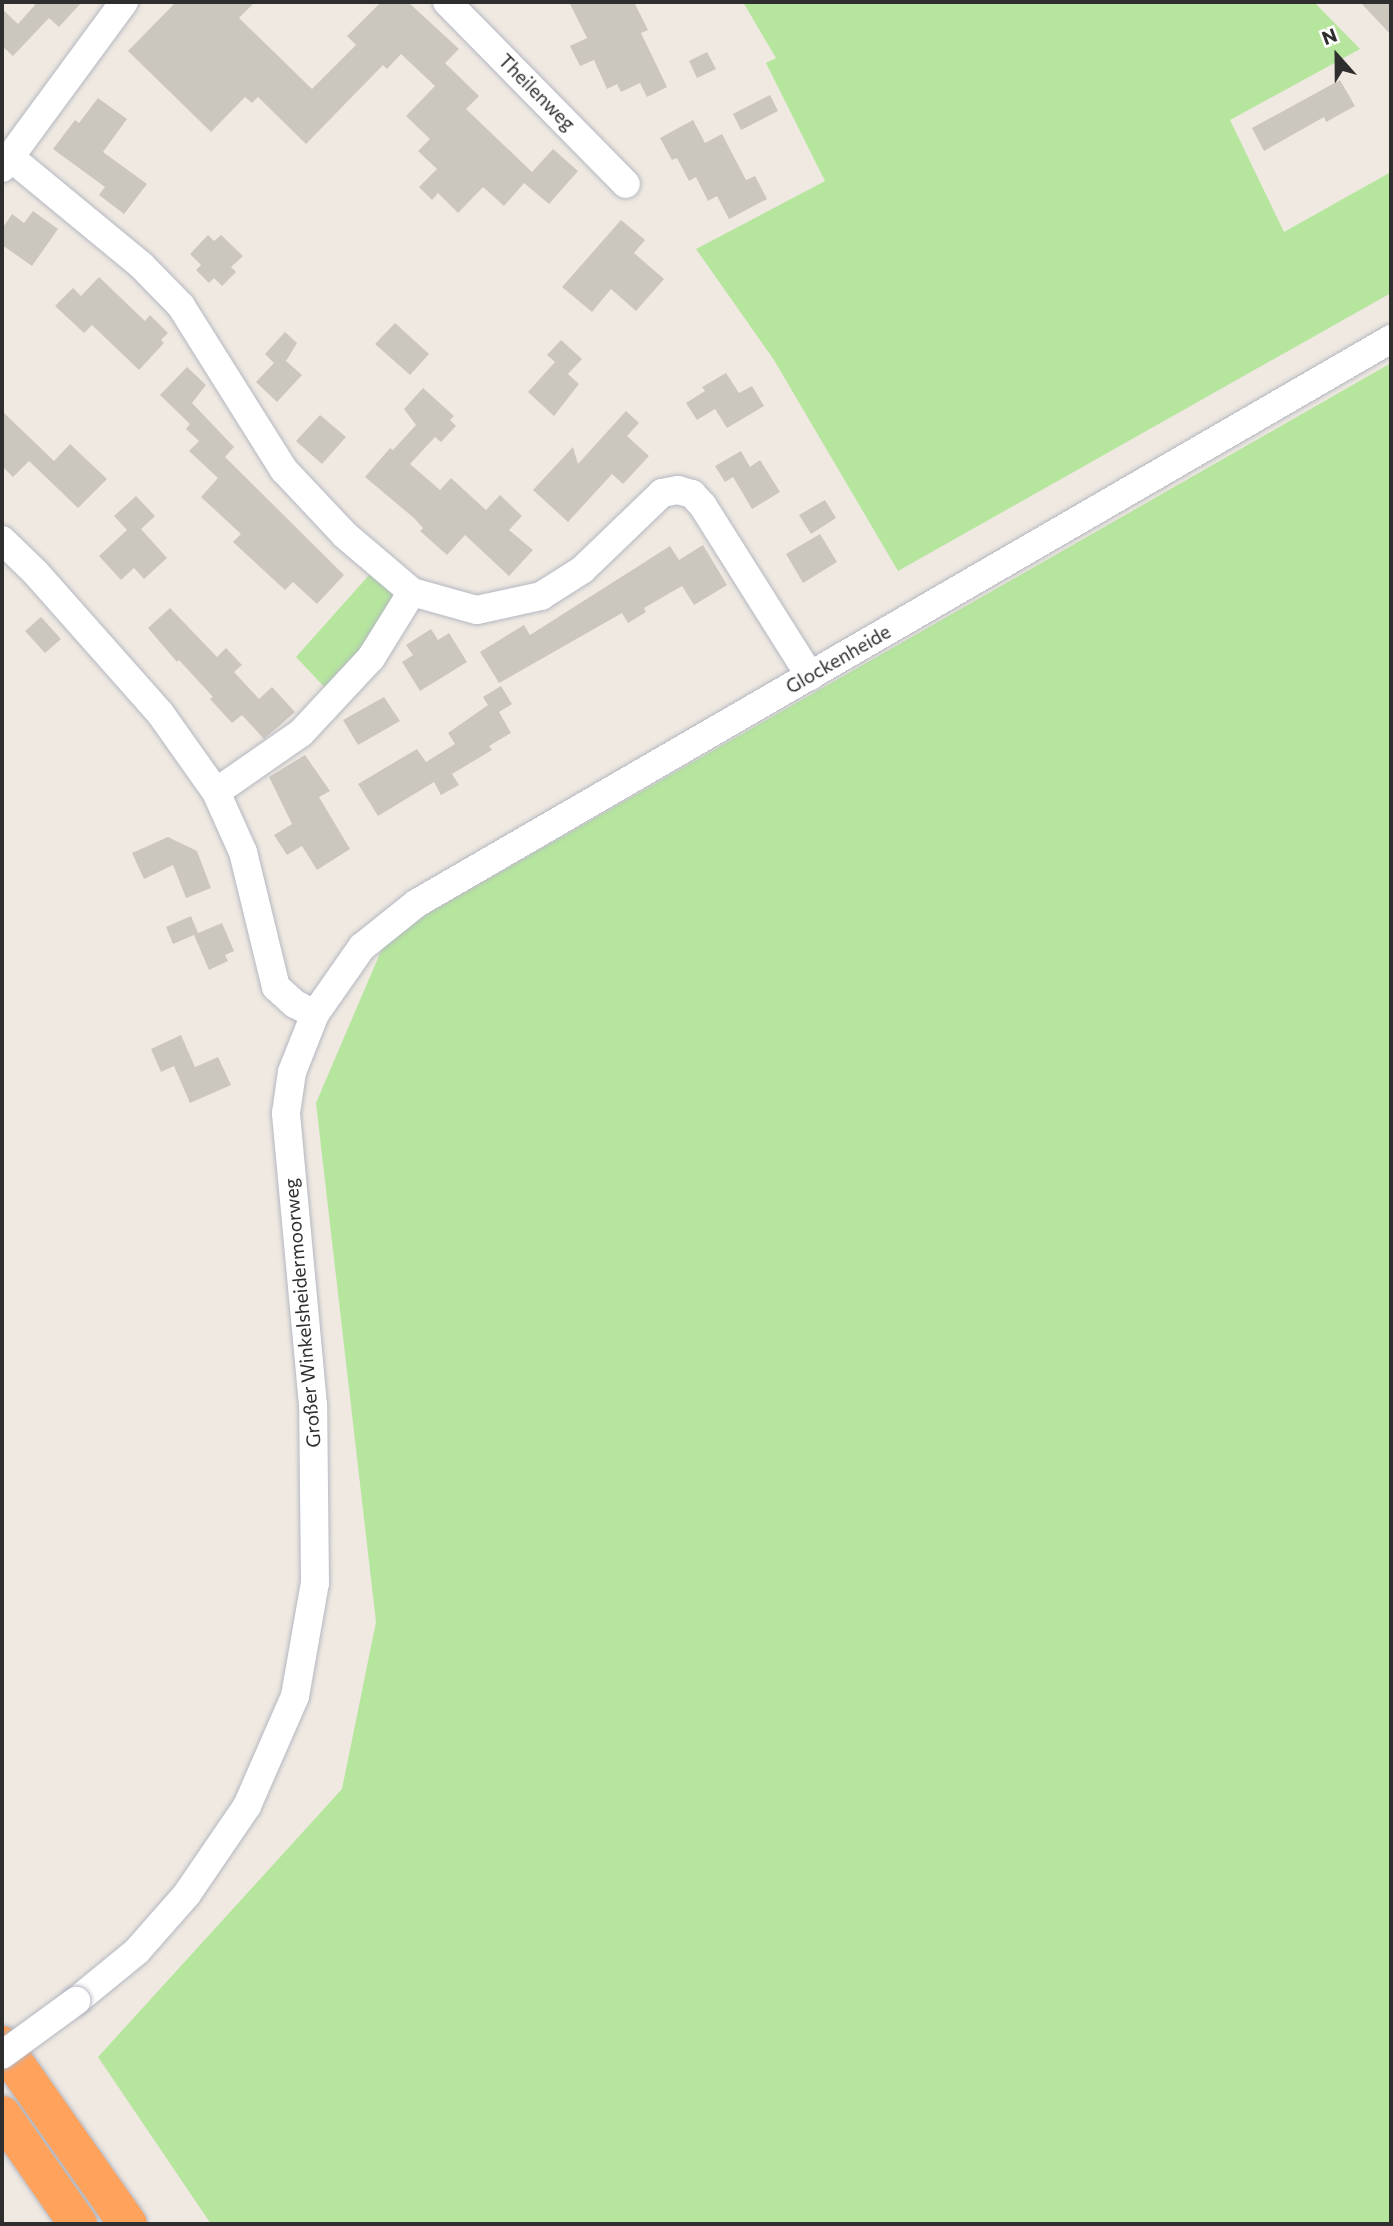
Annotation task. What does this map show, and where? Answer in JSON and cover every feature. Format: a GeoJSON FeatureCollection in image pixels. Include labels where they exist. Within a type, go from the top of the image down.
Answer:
{"type":"FeatureCollection","features":[{"type":"Feature","properties":{"kind":"highway"},"geometry":{"type":"LineString","coordinates":[[2,2045],[128,2224]]}},
{"type":"Feature","properties":{"kind":"highway"},"geometry":{"type":"LineString","coordinates":[[2,2115],[78,2224]]}},
{"type":"Feature","properties":{"kind":"street"},"geometry":{"type":"LineString","coordinates":[[124,2],[6,163],[142,267],[181,306],[284,470],[345,535],[412,592],[477,610],[541,596],[582,570],[662,493],[678,490],[692,494],[703,506],[810,676]]}},
{"type":"Feature","properties":{"kind":"street","name":"Theilenweg"},"geometry":{"type":"LineString","coordinates":[[447,2],[626,184]]}},
{"type":"Feature","properties":{"kind":"street","name":"Glockenheide"},"geometry":{"type":"LineString","coordinates":[[314,1014],[362,947],[418,903],[1391,339]]}},
{"type":"Feature","properties":{"kind":"street"},"geometry":{"type":"LineString","coordinates":[[2,540],[36,573],[160,713],[216,792],[243,852],[276,987],[295,1004],[314,1014]]}},
{"type":"Feature","properties":{"kind":"street"},"geometry":{"type":"LineString","coordinates":[[216,792],[301,733],[371,658],[412,592]]}},
{"type":"Feature","properties":{"kind":"street","name":"Großer Winkelsheidermoorweg"},"geometry":{"type":"LineString","coordinates":[[2,2054],[76,2001],[136,1951],[187,1894],[247,1806],[295,1696],[315,1583],[313,1405],[286,1113],[292,1072],[314,1014]]}},
{"type":"Feature","properties":{"kind":"green space"},"geometry":{"type":"Polygon","coordinates":[[[743,2],[1314,2],[1360,49],[1230,120],[1284,232],[1391,172],[1391,293],[898,571],[774,360],[696,249],[825,181],[766,63],[776,58],[743,2]]]}},
{"type":"Feature","properties":{"kind":"green space"},"geometry":{"type":"Polygon","coordinates":[[[1391,363],[1391,2224],[211,2224],[98,2057],[342,1789],[376,1622],[316,1103],[387,937],[1391,363]]]}},
{"type":"Feature","properties":{"kind":"green space"},"geometry":{"type":"Polygon","coordinates":[[[370,574],[393,592],[396,601],[330,693],[296,657],[370,574]]]}},
{"type":"Feature","properties":{"kind":"building"},"geometry":{"type":"Polygon","coordinates":[[[32,2],[82,2],[59,27],[49,18],[13,56],[2,46],[2,9],[18,24],[35,5],[32,2]]]}},
{"type":"Feature","properties":{"kind":"building"},"geometry":{"type":"Polygon","coordinates":[[[176,2],[255,2],[239,18],[312,89],[356,45],[347,36],[381,2],[408,2],[459,49],[445,63],[479,96],[466,109],[532,172],[553,149],[578,171],[549,204],[524,183],[504,206],[483,187],[458,213],[438,193],[432,200],[419,187],[437,169],[418,151],[430,139],[406,116],[435,86],[401,54],[387,69],[383,65],[306,144],[258,97],[252,103],[245,97],[211,132],[128,51],[176,2]]]}},
{"type":"Feature","properties":{"kind":"building"},"geometry":{"type":"Polygon","coordinates":[[[569,2],[634,2],[648,30],[641,33],[667,87],[647,97],[640,83],[621,92],[617,84],[607,89],[594,60],[580,66],[570,46],[587,38],[569,2]]]}},
{"type":"Feature","properties":{"kind":"building"},"geometry":{"type":"Polygon","coordinates":[[[1360,2],[1391,2],[1391,35],[1360,2]]]}},
{"type":"Feature","properties":{"kind":"building"},"geometry":{"type":"Polygon","coordinates":[[[707,52],[716,69],[697,78],[689,61],[707,52]]]}},
{"type":"Feature","properties":{"kind":"building"},"geometry":{"type":"Polygon","coordinates":[[[1340,80],[1355,106],[1326,122],[1324,117],[1264,151],[1252,128],[1340,80]]]}},
{"type":"Feature","properties":{"kind":"building"},"geometry":{"type":"Polygon","coordinates":[[[770,95],[778,111],[741,130],[733,114],[770,95]]]}},
{"type":"Feature","properties":{"kind":"building"},"geometry":{"type":"Polygon","coordinates":[[[98,98],[127,119],[103,152],[147,184],[124,214],[99,195],[105,187],[53,149],[75,120],[79,123],[98,98]]]}},
{"type":"Feature","properties":{"kind":"building"},"geometry":{"type":"Polygon","coordinates":[[[693,120],[705,143],[722,134],[746,180],[755,176],[767,199],[729,219],[717,196],[708,201],[696,177],[689,181],[677,158],[672,160],[660,138],[693,120]]]}},
{"type":"Feature","properties":{"kind":"building"},"geometry":{"type":"Polygon","coordinates":[[[33,211],[58,229],[32,266],[2,245],[2,229],[12,214],[24,223],[33,211]]]}},
{"type":"Feature","properties":{"kind":"building"},"geometry":{"type":"Polygon","coordinates":[[[621,220],[645,240],[634,253],[664,279],[636,311],[611,289],[592,312],[562,287],[621,220]]]}},
{"type":"Feature","properties":{"kind":"building"},"geometry":{"type":"Polygon","coordinates":[[[208,235],[214,241],[221,235],[243,256],[231,267],[236,272],[222,286],[214,278],[209,283],[196,270],[201,265],[190,254],[208,235]]]}},
{"type":"Feature","properties":{"kind":"building"},"geometry":{"type":"Polygon","coordinates":[[[99,277],[145,321],[150,315],[168,333],[161,340],[164,343],[139,370],[92,325],[84,333],[55,306],[73,288],[81,296],[99,277]]]}},
{"type":"Feature","properties":{"kind":"building"},"geometry":{"type":"Polygon","coordinates":[[[395,323],[429,354],[410,375],[375,344],[395,323]]]}},
{"type":"Feature","properties":{"kind":"building"},"geometry":{"type":"Polygon","coordinates":[[[285,332],[297,343],[286,361],[302,375],[277,402],[256,382],[274,363],[265,354],[285,332]]]}},
{"type":"Feature","properties":{"kind":"building"},"geometry":{"type":"Polygon","coordinates":[[[561,340],[582,359],[568,374],[579,384],[554,416],[528,392],[555,362],[547,355],[561,340]]]}},
{"type":"Feature","properties":{"kind":"building"},"geometry":{"type":"Polygon","coordinates":[[[187,367],[206,385],[192,403],[234,447],[225,457],[344,575],[317,604],[293,582],[285,590],[233,542],[241,534],[201,497],[218,478],[189,451],[199,441],[186,429],[190,424],[160,395],[187,367]]]}},
{"type":"Feature","properties":{"kind":"building"},"geometry":{"type":"Polygon","coordinates":[[[726,373],[739,393],[752,386],[764,406],[727,428],[715,409],[697,420],[686,403],[705,391],[702,387],[726,373]]]}},
{"type":"Feature","properties":{"kind":"building"},"geometry":{"type":"Polygon","coordinates":[[[423,388],[454,416],[450,420],[456,426],[441,442],[435,437],[410,464],[440,490],[451,478],[486,510],[500,495],[522,516],[509,530],[533,550],[509,576],[465,535],[447,555],[420,531],[423,528],[414,518],[365,477],[390,448],[393,450],[416,425],[404,409],[423,388]]]}},
{"type":"Feature","properties":{"kind":"building"},"geometry":{"type":"Polygon","coordinates":[[[2,411],[54,461],[70,444],[107,479],[78,508],[29,461],[13,477],[2,466],[2,411]]]}},
{"type":"Feature","properties":{"kind":"building"},"geometry":{"type":"Polygon","coordinates":[[[626,411],[639,423],[627,436],[649,456],[623,484],[612,474],[568,522],[533,490],[573,447],[578,464],[626,411]]]}},
{"type":"Feature","properties":{"kind":"building"},"geometry":{"type":"Polygon","coordinates":[[[320,415],[346,437],[322,464],[296,441],[320,415]]]}},
{"type":"Feature","properties":{"kind":"building"},"geometry":{"type":"Polygon","coordinates":[[[741,451],[750,467],[760,460],[780,492],[752,509],[733,477],[725,482],[715,466],[741,451]]]}},
{"type":"Feature","properties":{"kind":"building"},"geometry":{"type":"Polygon","coordinates":[[[136,496],[155,516],[141,529],[167,558],[144,579],[134,568],[121,580],[99,556],[127,530],[114,516],[136,496]]]}},
{"type":"Feature","properties":{"kind":"building"},"geometry":{"type":"Polygon","coordinates":[[[825,500],[836,518],[811,534],[799,515],[825,500]]]}},
{"type":"Feature","properties":{"kind":"building"},"geometry":{"type":"Polygon","coordinates":[[[820,534],[837,562],[803,583],[786,554],[820,534]]]}},
{"type":"Feature","properties":{"kind":"building"},"geometry":{"type":"Polygon","coordinates":[[[703,545],[727,585],[694,605],[682,586],[644,608],[646,612],[628,623],[622,613],[499,683],[480,652],[524,625],[530,635],[670,546],[679,560],[703,545]]]}},
{"type":"Feature","properties":{"kind":"building"},"geometry":{"type":"Polygon","coordinates":[[[170,608],[217,657],[226,648],[242,665],[234,672],[259,699],[272,687],[295,712],[264,739],[242,715],[232,723],[210,699],[213,697],[179,660],[177,662],[148,628],[170,608]]]}},
{"type":"Feature","properties":{"kind":"building"},"geometry":{"type":"Polygon","coordinates":[[[41,617],[61,639],[45,653],[25,631],[41,617]]]}},
{"type":"Feature","properties":{"kind":"building"},"geometry":{"type":"Polygon","coordinates":[[[431,629],[438,640],[449,633],[467,662],[420,691],[402,662],[413,655],[406,645],[431,629]]]}},
{"type":"Feature","properties":{"kind":"building"},"geometry":{"type":"Polygon","coordinates":[[[501,686],[512,704],[499,712],[511,733],[489,746],[492,750],[452,774],[459,785],[441,795],[434,782],[378,816],[358,784],[417,749],[426,762],[455,744],[448,733],[488,705],[483,697],[501,686]]]}},
{"type":"Feature","properties":{"kind":"building"},"geometry":{"type":"Polygon","coordinates":[[[384,697],[400,721],[358,745],[343,720],[384,697]]]}},
{"type":"Feature","properties":{"kind":"building"},"geometry":{"type":"Polygon","coordinates":[[[305,755],[330,791],[319,797],[350,849],[317,870],[302,846],[287,855],[274,835],[292,824],[269,777],[305,755]]]}},
{"type":"Feature","properties":{"kind":"building"},"geometry":{"type":"Polygon","coordinates":[[[168,837],[197,851],[211,888],[186,898],[173,865],[144,879],[132,853],[168,837]]]}},
{"type":"Feature","properties":{"kind":"building"},"geometry":{"type":"Polygon","coordinates":[[[191,916],[198,933],[222,923],[234,951],[225,955],[228,961],[209,970],[194,935],[173,944],[166,927],[191,916]]]}},
{"type":"Feature","properties":{"kind":"building"},"geometry":{"type":"Polygon","coordinates":[[[181,1035],[195,1067],[218,1057],[231,1085],[190,1103],[174,1066],[161,1072],[151,1049],[181,1035]]]}}]}
